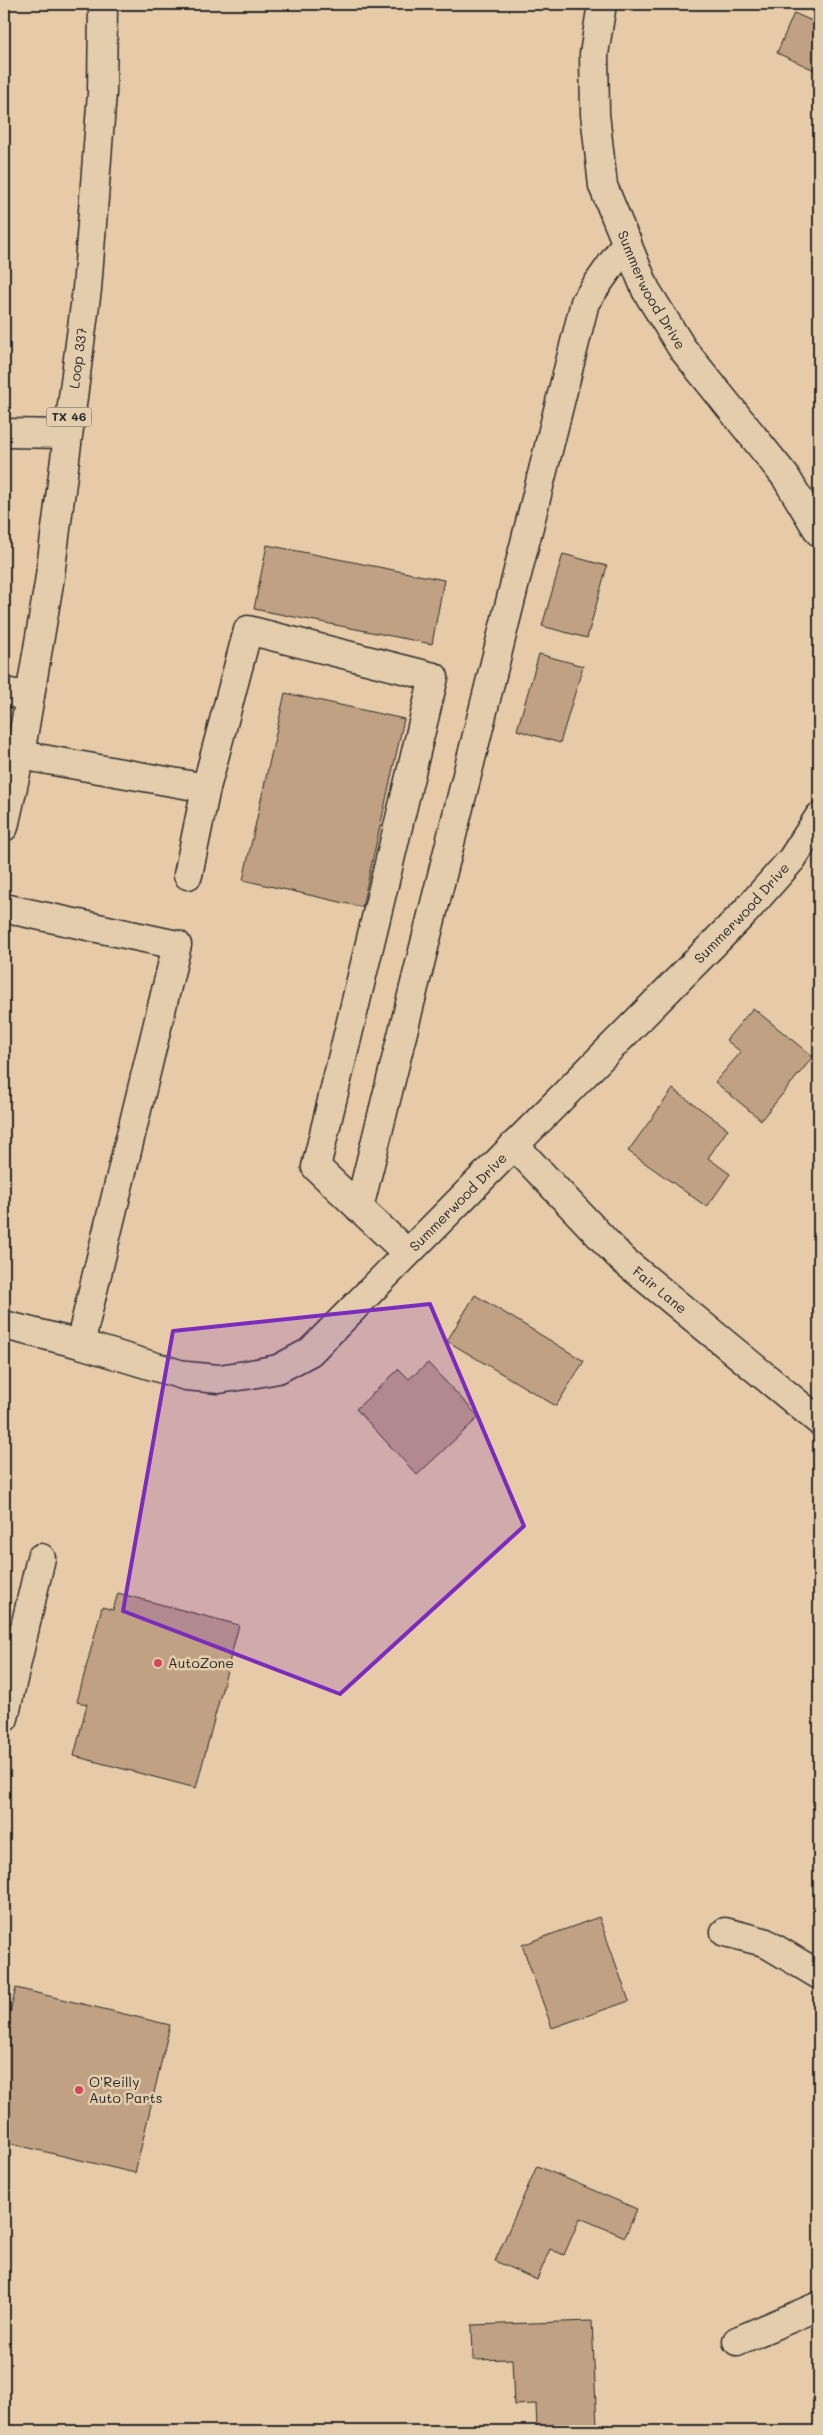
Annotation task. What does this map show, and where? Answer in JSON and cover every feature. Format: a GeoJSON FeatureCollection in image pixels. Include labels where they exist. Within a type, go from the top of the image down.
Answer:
{"type":"FeatureCollection","features":[{"type":"Feature","properties":{"kind":"street","name":"Loop 337"},"geometry":{"type":"LineString","coordinates":[[4,826],[20,754],[17,694],[49,583],[87,279],[102,93],[103,4]]}},
{"type":"Feature","properties":{"kind":"street","name":"Summerwood Drive"},"geometry":{"type":"LineString","coordinates":[[602,4],[594,54],[595,114],[603,186],[626,242],[646,290],[682,348],[785,476],[819,532]]}},
{"type":"Feature","properties":{"kind":"street"},"geometry":{"type":"LineString","coordinates":[[360,1208],[585,302],[626,242]]}},
{"type":"Feature","properties":{"kind":"street"},"geometry":{"type":"LineString","coordinates":[[4,433],[67,434]]}},
{"type":"Feature","properties":{"kind":"street"},"geometry":{"type":"LineString","coordinates":[[188,875],[206,788],[248,630],[434,677],[316,1167],[407,1254]]}},
{"type":"Feature","properties":{"kind":"street"},"geometry":{"type":"LineString","coordinates":[[20,754],[206,788]]}},
{"type":"Feature","properties":{"kind":"street","name":"Summerwood Drive"},"geometry":{"type":"LineString","coordinates":[[4,1325],[80,1344],[186,1376],[219,1379],[278,1368],[310,1352],[745,912],[792,859],[819,817]]}},
{"type":"Feature","properties":{"kind":"street"},"geometry":{"type":"LineString","coordinates":[[4,908],[177,944],[80,1344]]}},
{"type":"Feature","properties":{"kind":"street","name":"Fair Lane"},"geometry":{"type":"LineString","coordinates":[[514,1145],[622,1259],[819,1421]]}},
{"type":"Feature","properties":{"kind":"street"},"geometry":{"type":"LineString","coordinates":[[4,1718],[41,1558]]}},
{"type":"Feature","properties":{"kind":"street"},"geometry":{"type":"LineString","coordinates":[[725,1932],[764,1942],[819,1976]]}},
{"type":"Feature","properties":{"kind":"street"},"geometry":{"type":"LineString","coordinates":[[737,2341],[819,2306]]}},
{"type":"Feature","properties":{"kind":"highlighted area"},"geometry":{"type":"Polygon","coordinates":[[[430,1304],[524,1526],[340,1694],[123,1611],[173,1331],[430,1304]]]}},
{"type":"Feature","properties":{"kind":"building"},"geometry":{"type":"Polygon","coordinates":[[[794,13],[819,24],[819,72],[777,53],[794,13]]]}},
{"type":"Feature","properties":{"kind":"building"},"geometry":{"type":"Polygon","coordinates":[[[267,545],[444,580],[432,644],[254,609],[267,545]]]}},
{"type":"Feature","properties":{"kind":"building"},"geometry":{"type":"Polygon","coordinates":[[[563,554],[607,566],[587,638],[542,626],[563,554]]]}},
{"type":"Feature","properties":{"kind":"building"},"geometry":{"type":"Polygon","coordinates":[[[539,654],[583,666],[560,743],[517,730],[539,654]]]}},
{"type":"Feature","properties":{"kind":"building"},"geometry":{"type":"Polygon","coordinates":[[[285,693],[404,719],[362,907],[243,880],[285,693]]]}},
{"type":"Feature","properties":{"kind":"building"},"geometry":{"type":"Polygon","coordinates":[[[753,1008],[813,1057],[761,1120],[715,1082],[741,1052],[726,1040],[753,1008]]]}},
{"type":"Feature","properties":{"kind":"building"},"geometry":{"type":"Polygon","coordinates":[[[673,1089],[728,1129],[708,1158],[730,1174],[707,1207],[628,1151],[673,1089]]]}},
{"type":"Feature","properties":{"kind":"building"},"geometry":{"type":"Polygon","coordinates":[[[475,1295],[584,1361],[556,1406],[447,1341],[475,1295]]]}},
{"type":"Feature","properties":{"kind":"building"},"geometry":{"type":"Polygon","coordinates":[[[428,1363],[479,1417],[417,1475],[356,1409],[399,1369],[409,1379],[428,1363]]]}},
{"type":"Feature","properties":{"kind":"building","name":"AutoZone"},"geometry":{"type":"Polygon","coordinates":[[[118,1593],[239,1625],[196,1788],[74,1756],[87,1704],[77,1702],[102,1607],[113,1610],[118,1593]]]}},
{"type":"Feature","properties":{"kind":"building"},"geometry":{"type":"Polygon","coordinates":[[[599,1917],[629,2001],[552,2028],[522,1945],[599,1917]]]}},
{"type":"Feature","properties":{"kind":"building","name":"O'Reilly Auto Parts"},"geometry":{"type":"Polygon","coordinates":[[[16,1988],[170,2025],[135,2173],[4,2142],[4,2037],[16,1988]]]}},
{"type":"Feature","properties":{"kind":"building"},"geometry":{"type":"Polygon","coordinates":[[[537,2166],[637,2209],[625,2237],[580,2218],[564,2255],[550,2249],[537,2280],[495,2261],[537,2166]]]}},
{"type":"Feature","properties":{"kind":"building"},"geometry":{"type":"Polygon","coordinates":[[[592,2321],[597,2426],[537,2428],[536,2404],[514,2405],[512,2359],[473,2360],[472,2325],[592,2321]]]}},
{"type":"Feature","properties":{"kind":"place","name":"AutoZone"},"geometry":{"type":"Point","coordinates":[158,1663]}},
{"type":"Feature","properties":{"kind":"place","name":"O'Reilly Auto Parts"},"geometry":{"type":"Point","coordinates":[79,2090]}}]}
